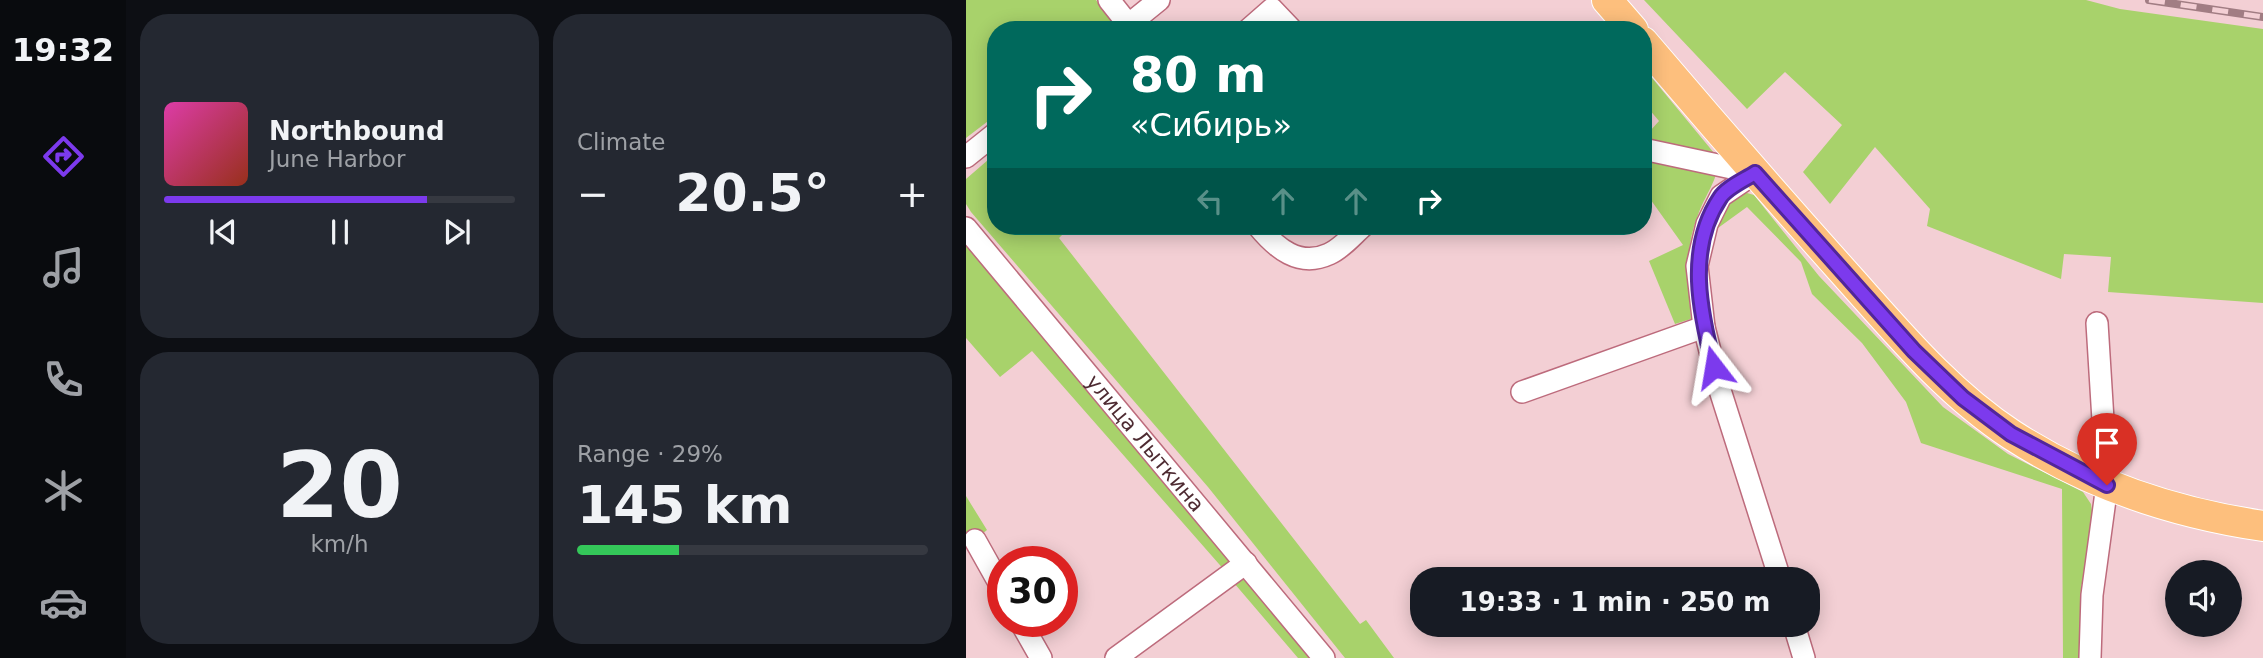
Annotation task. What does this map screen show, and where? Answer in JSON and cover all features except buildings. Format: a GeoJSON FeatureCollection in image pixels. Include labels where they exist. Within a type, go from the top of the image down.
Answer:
{"type":"FeatureCollection","features":[{"type":"Feature","properties":{"kind":"highway"},"geometry":{"type":"LineString","coordinates":[[1607,0],[1625,21]]}},
{"type":"Feature","properties":{"kind":"highway"},"geometry":{"type":"LineString","coordinates":[[1652,53],[1914,351],[1963,398],[2011,434],[2107,485],[2175,509],[2263,526]]}},
{"type":"Feature","properties":{"kind":"street"},"geometry":{"type":"LineString","coordinates":[[1133,21],[1159,0]]}},
{"type":"Feature","properties":{"kind":"street"},"geometry":{"type":"LineString","coordinates":[[1114,2],[1122,21]]}},
{"type":"Feature","properties":{"kind":"street"},"geometry":{"type":"LineString","coordinates":[[1258,21],[1272,9],[1283,21]]}},
{"type":"Feature","properties":{"kind":"street"},"geometry":{"type":"LineString","coordinates":[[966,158],[987,140]]}},
{"type":"Feature","properties":{"kind":"street"},"geometry":{"type":"LineString","coordinates":[[1652,151],[1755,173]]}},
{"type":"Feature","properties":{"kind":"street"},"geometry":{"type":"LineString","coordinates":[[1755,173],[1721,196],[1707,224],[1697,266],[1704,327],[1719,387],[1776,567]]}},
{"type":"Feature","properties":{"kind":"street","name":"улица Лыткина"},"geometry":{"type":"LineString","coordinates":[[966,228],[1324,658]]}},
{"type":"Feature","properties":{"kind":"street"},"geometry":{"type":"LineString","coordinates":[[1267,235],[1282,251],[1300,258],[1331,254],[1353,235]]}},
{"type":"Feature","properties":{"kind":"street"},"geometry":{"type":"LineString","coordinates":[[2090,658],[2092,595],[2107,485],[2097,323]]}},
{"type":"Feature","properties":{"kind":"street"},"geometry":{"type":"LineString","coordinates":[[1522,392],[1704,327]]}},
{"type":"Feature","properties":{"kind":"street"},"geometry":{"type":"LineString","coordinates":[[975,540],[987,561]]}},
{"type":"Feature","properties":{"kind":"street"},"geometry":{"type":"LineString","coordinates":[[1116,658],[1246,563]]}},
{"type":"Feature","properties":{"kind":"street"},"geometry":{"type":"LineString","coordinates":[[1029,637],[1041,658]]}},
{"type":"Feature","properties":{"kind":"street"},"geometry":{"type":"LineString","coordinates":[[1798,637],[1804,658]]}},
{"type":"Feature","properties":{"kind":"green space"},"geometry":{"type":"Polygon","coordinates":[[[966,0],[1096,0],[1113,21],[987,21],[987,122],[966,138],[966,0]]]}},
{"type":"Feature","properties":{"kind":"green space"},"geometry":{"type":"Polygon","coordinates":[[[1644,0],[2086,0],[2120,9],[2263,29],[2263,303],[2108,292],[2111,257],[2064,254],[2061,279],[1927,226],[1930,209],[1875,147],[1830,204],[1803,172],[1842,125],[1785,72],[1747,109],[1644,0]]]}},
{"type":"Feature","properties":{"kind":"green space"},"geometry":{"type":"Polygon","coordinates":[[[1652,78],[1719,159],[1691,241],[1688,266],[1691,319],[1675,324],[1649,261],[1683,245],[1652,202],[1652,129],[1659,121],[1652,113],[1652,78]]]}},
{"type":"Feature","properties":{"kind":"green space"},"geometry":{"type":"Polygon","coordinates":[[[987,161],[987,231],[966,204],[966,179],[987,161]]]}},
{"type":"Feature","properties":{"kind":"green space"},"geometry":{"type":"Polygon","coordinates":[[[1739,195],[1754,195],[1819,276],[1943,407],[2008,454],[2083,492],[2091,504],[2093,518],[2091,547],[2081,587],[2079,658],[2063,658],[2062,489],[1921,443],[1906,402],[1862,343],[1812,294],[1801,262],[1747,207],[1718,228],[1711,243],[1728,205],[1739,195]]]}},
{"type":"Feature","properties":{"kind":"green space"},"geometry":{"type":"Polygon","coordinates":[[[991,235],[1062,235],[1059,238],[1360,624],[1366,620],[1394,658],[1345,658],[1208,487],[991,235]]]}},
{"type":"Feature","properties":{"kind":"green space"},"geometry":{"type":"Polygon","coordinates":[[[966,242],[1237,564],[1226,572],[1032,351],[1000,377],[966,338],[966,242]]]}},
{"type":"Feature","properties":{"kind":"green space"},"geometry":{"type":"Polygon","coordinates":[[[966,496],[987,530],[982,534],[972,555],[966,546],[966,496]]]}},
{"type":"Feature","properties":{"kind":"green space"},"geometry":{"type":"Polygon","coordinates":[[[1245,575],[1315,658],[1298,658],[1234,583],[1245,575]]]}},
{"type":"Feature","properties":{"kind":"railway"},"geometry":{"type":"LineString","coordinates":[[2149,0],[2263,17]]}},
{"type":"Feature","properties":{"kind":"route"},"geometry":{"type":"LineString","coordinates":[[1714,367],[1704,327],[1697,266],[1707,224],[1721,196],[1755,173],[1914,351],[1963,398],[2011,434],[2107,485]]}}]}
